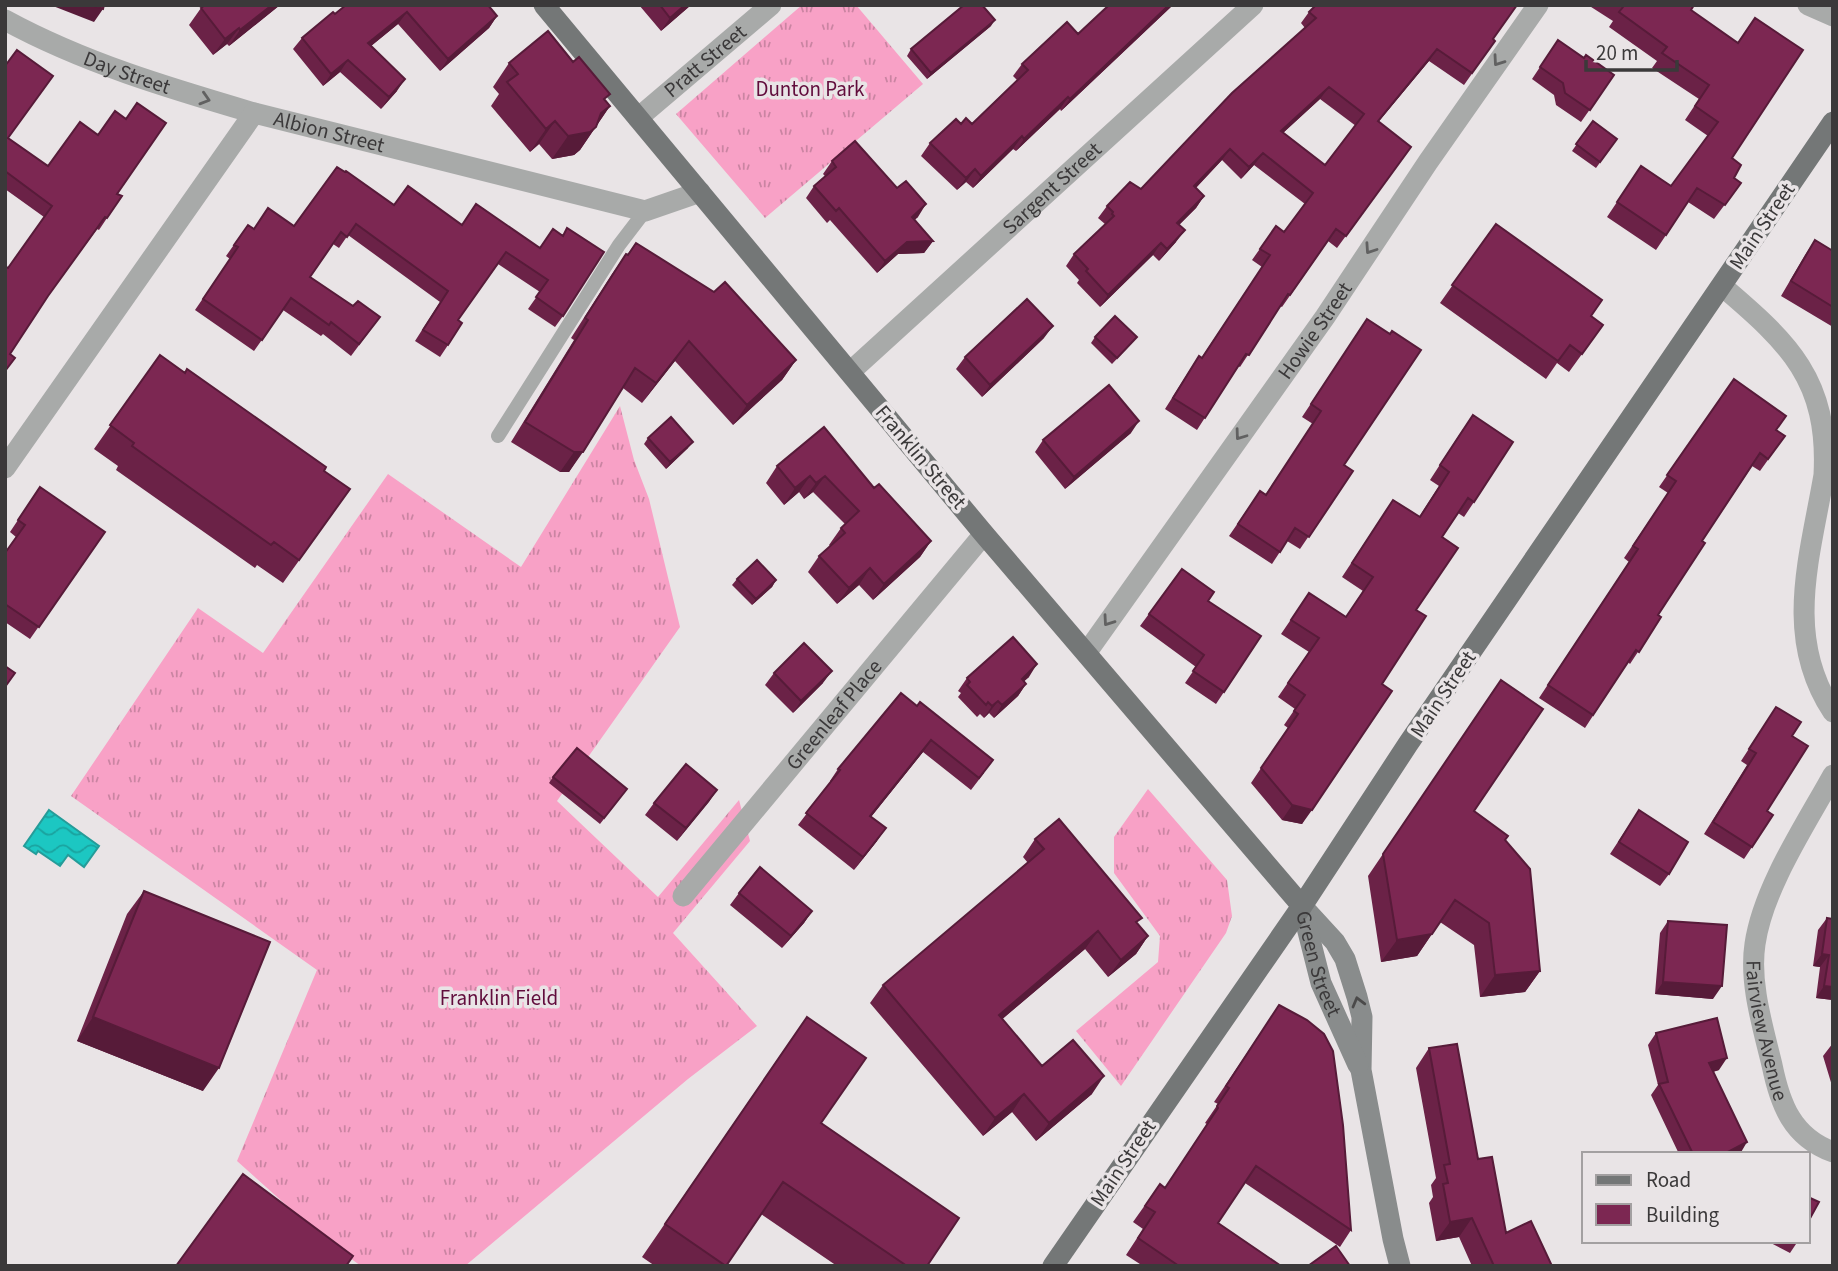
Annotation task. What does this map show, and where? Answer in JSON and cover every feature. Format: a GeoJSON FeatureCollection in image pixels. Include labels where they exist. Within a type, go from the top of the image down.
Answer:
{"type":"FeatureCollection","features":[{"type":"Feature","properties":{"kind":"main road","name":"Franklin Street"},"geometry":{"type":"LineString","coordinates":[[544,5],[985,534],[1302,906]]}},
{"type":"Feature","properties":{"kind":"main road","name":"Main Street"},"geometry":{"type":"LineString","coordinates":[[1053,1266],[1302,906],[1408,744],[1833,122]]}},
{"type":"Feature","properties":{"kind":"street","name":"Pratt Street"},"geometry":{"type":"LineString","coordinates":[[638,118],[771,5]]}},
{"type":"Feature","properties":{"kind":"street","name":"Sargent Street"},"geometry":{"type":"LineString","coordinates":[[850,372],[1253,5]]}},
{"type":"Feature","properties":{"kind":"street","name":"Howie Street"},"geometry":{"type":"LineString","coordinates":[[1087,652],[1325,317],[1428,162],[1538,5]]}},
{"type":"Feature","properties":{"kind":"street"},"geometry":{"type":"LineString","coordinates":[[1808,5],[1833,16]]}},
{"type":"Feature","properties":{"kind":"street","name":"Day Street"},"geometry":{"type":"LineString","coordinates":[[5,20],[62,48],[127,74],[254,113]]}},
{"type":"Feature","properties":{"kind":"street","name":"Albion Street"},"geometry":{"type":"LineString","coordinates":[[5,468],[254,113],[645,211]]}},
{"type":"Feature","properties":{"kind":"street"},"geometry":{"type":"LineString","coordinates":[[645,211],[700,192]]}},
{"type":"Feature","properties":{"kind":"street"},"geometry":{"type":"LineString","coordinates":[[1722,286],[1784,342],[1816,396],[1825,457],[1803,594],[1804,630],[1808,659],[1818,689],[1833,712]]}},
{"type":"Feature","properties":{"kind":"street","name":"Greenleaf Place"},"geometry":{"type":"LineString","coordinates":[[683,896],[985,534]]}},
{"type":"Feature","properties":{"kind":"street","name":"Fairview Avenue"},"geometry":{"type":"LineString","coordinates":[[1833,775],[1776,880],[1765,905],[1754,945],[1756,989],[1778,1094],[1786,1114],[1805,1137],[1833,1152]]}},
{"type":"Feature","properties":{"kind":"street","name":"Green Street"},"geometry":{"type":"LineString","coordinates":[[1302,906],[1321,983],[1360,1070]]}},
{"type":"Feature","properties":{"kind":"street","name":"Green Street"},"geometry":{"type":"LineString","coordinates":[[1302,906],[1335,942],[1345,959],[1362,1017],[1360,1070],[1400,1266]]}},
{"type":"Feature","properties":{"kind":"lane"},"geometry":{"type":"LineString","coordinates":[[498,436],[619,245],[645,211]]}},
{"type":"Feature","properties":{"kind":"green space","name":"Dunton Park"},"geometry":{"type":"Polygon","coordinates":[[[802,5],[856,5],[923,84],[765,218],[676,114],[802,5]]]}},
{"type":"Feature","properties":{"kind":"green space","name":"Franklin Field"},"geometry":{"type":"Polygon","coordinates":[[[620,406],[634,460],[649,499],[680,627],[557,801],[658,897],[739,800],[750,841],[673,933],[757,1026],[688,1079],[465,1266],[361,1266],[324,1239],[237,1161],[317,970],[71,796],[198,608],[263,653],[388,474],[521,567],[620,406]]]}},
{"type":"Feature","properties":{"kind":"green space"},"geometry":{"type":"Polygon","coordinates":[[[1148,789],[1227,880],[1232,916],[1226,933],[1121,1086],[1076,1031],[1158,962],[1160,936],[1114,873],[1114,837],[1148,789]]]}},
{"type":"Feature","properties":{"kind":"water"},"geometry":{"type":"Polygon","coordinates":[[[49,810],[99,846],[84,867],[68,855],[60,866],[38,851],[36,854],[24,846],[49,810]]]}},
{"type":"Feature","properties":{"kind":"building"},"geometry":{"type":"Polygon","coordinates":[[[205,5],[272,5],[225,39],[201,8],[205,5]]]}},
{"type":"Feature","properties":{"kind":"building"},"geometry":{"type":"Polygon","coordinates":[[[346,5],[488,5],[497,16],[448,59],[407,12],[368,43],[405,79],[389,97],[348,60],[331,74],[302,38],[333,12],[335,14],[346,5]]]}},
{"type":"Feature","properties":{"kind":"building"},"geometry":{"type":"Polygon","coordinates":[[[660,5],[685,5],[670,18],[660,5]]]}},
{"type":"Feature","properties":{"kind":"building"},"geometry":{"type":"Polygon","coordinates":[[[964,5],[982,5],[995,20],[931,73],[911,49],[964,5]]]}},
{"type":"Feature","properties":{"kind":"building"},"geometry":{"type":"Polygon","coordinates":[[[1109,5],[1169,5],[1070,99],[1068,97],[1024,139],[1022,136],[981,176],[975,169],[966,178],[930,143],[956,119],[961,124],[966,118],[972,124],[1028,70],[1022,64],[1067,22],[1078,34],[1109,5]]]}},
{"type":"Feature","properties":{"kind":"building"},"geometry":{"type":"Polygon","coordinates":[[[1316,5],[1517,5],[1472,73],[1437,49],[1378,121],[1411,147],[1346,236],[1336,229],[1290,295],[1288,294],[1249,355],[1246,354],[1205,418],[1173,398],[1270,255],[1260,249],[1276,226],[1284,232],[1313,193],[1263,153],[1249,167],[1230,149],[1194,186],[1204,196],[1177,223],[1185,230],[1167,249],[1161,243],[1108,295],[1074,254],[1114,216],[1107,206],[1130,182],[1141,189],[1232,93],[1316,18],[1309,12],[1316,5]],[[1329,87],[1281,131],[1325,165],[1364,114],[1329,87]]]}},
{"type":"Feature","properties":{"kind":"building"},"geometry":{"type":"Polygon","coordinates":[[[1620,5],[1694,5],[1691,10],[1738,43],[1755,18],[1803,50],[1732,158],[1741,165],[1734,178],[1741,183],[1725,205],[1697,188],[1666,235],[1617,202],[1641,166],[1671,186],[1718,122],[1695,106],[1709,85],[1662,53],[1667,47],[1619,12],[1623,7],[1620,5]]]}},
{"type":"Feature","properties":{"kind":"building"},"geometry":{"type":"Polygon","coordinates":[[[548,31],[573,62],[579,57],[610,94],[604,99],[610,106],[601,113],[596,127],[590,132],[568,136],[555,121],[546,129],[507,82],[518,74],[509,63],[548,31]]]}},
{"type":"Feature","properties":{"kind":"building"},"geometry":{"type":"Polygon","coordinates":[[[1558,40],[1584,58],[1586,55],[1614,75],[1590,110],[1565,93],[1563,83],[1540,67],[1558,40]]]}},
{"type":"Feature","properties":{"kind":"building"},"geometry":{"type":"Polygon","coordinates":[[[17,50],[53,76],[8,138],[48,166],[80,122],[98,135],[115,111],[126,119],[137,103],[166,123],[117,194],[122,196],[48,296],[10,354],[15,358],[5,371],[5,266],[8,268],[52,206],[5,171],[5,66],[17,50]]]}},
{"type":"Feature","properties":{"kind":"building"},"geometry":{"type":"Polygon","coordinates":[[[1593,121],[1617,139],[1600,162],[1576,144],[1593,121]]]}},
{"type":"Feature","properties":{"kind":"building"},"geometry":{"type":"Polygon","coordinates":[[[855,141],[897,188],[906,181],[926,204],[912,217],[933,241],[907,242],[885,261],[839,208],[836,211],[814,186],[836,167],[832,161],[855,141]]]}},
{"type":"Feature","properties":{"kind":"building"},"geometry":{"type":"Polygon","coordinates":[[[337,167],[394,205],[408,186],[462,225],[476,204],[540,248],[553,229],[563,236],[567,228],[604,252],[563,316],[536,297],[548,280],[506,252],[458,320],[462,323],[448,345],[423,330],[448,291],[356,224],[347,237],[341,232],[310,277],[353,306],[358,301],[380,317],[359,344],[331,322],[329,325],[291,298],[262,340],[203,299],[238,247],[234,245],[248,225],[254,229],[268,208],[294,226],[337,167]]]}},
{"type":"Feature","properties":{"kind":"building"},"geometry":{"type":"Polygon","coordinates":[[[1496,224],[1602,300],[1591,316],[1603,325],[1582,354],[1570,345],[1558,361],[1452,285],[1496,224]]]}},
{"type":"Feature","properties":{"kind":"building"},"geometry":{"type":"Polygon","coordinates":[[[1815,240],[1833,251],[1833,307],[1791,281],[1815,240]]]}},
{"type":"Feature","properties":{"kind":"building"},"geometry":{"type":"Polygon","coordinates":[[[636,243],[714,292],[725,282],[796,360],[747,405],[689,341],[656,383],[635,368],[583,452],[574,452],[525,422],[588,320],[585,318],[636,243]]]}},
{"type":"Feature","properties":{"kind":"building"},"geometry":{"type":"Polygon","coordinates":[[[1027,299],[1053,326],[990,385],[965,357],[1027,299]]]}},
{"type":"Feature","properties":{"kind":"building"},"geometry":{"type":"Polygon","coordinates":[[[1115,316],[1137,337],[1117,358],[1095,337],[1115,316]]]}},
{"type":"Feature","properties":{"kind":"building"},"geometry":{"type":"Polygon","coordinates":[[[1367,319],[1421,350],[1344,465],[1353,471],[1309,537],[1295,528],[1280,552],[1238,524],[1260,491],[1266,495],[1321,411],[1311,404],[1367,319]]]}},
{"type":"Feature","properties":{"kind":"building"},"geometry":{"type":"Polygon","coordinates":[[[160,355],[185,373],[187,369],[326,467],[324,471],[350,489],[299,560],[274,542],[271,545],[203,497],[132,446],[134,443],[110,425],[160,355]]]}},
{"type":"Feature","properties":{"kind":"building"},"geometry":{"type":"Polygon","coordinates":[[[1734,379],[1786,416],[1776,430],[1785,436],[1768,459],[1760,453],[1702,541],[1705,543],[1658,615],[1661,617],[1639,652],[1636,650],[1593,715],[1548,685],[1638,549],[1633,546],[1676,481],[1667,475],[1734,379]]]}},
{"type":"Feature","properties":{"kind":"building"},"geometry":{"type":"Polygon","coordinates":[[[1109,385],[1139,421],[1074,477],[1043,440],[1109,385]]]}},
{"type":"Feature","properties":{"kind":"building"},"geometry":{"type":"Polygon","coordinates":[[[1473,415],[1513,442],[1474,502],[1468,498],[1442,537],[1458,548],[1416,610],[1426,616],[1382,684],[1392,691],[1312,810],[1292,805],[1261,768],[1298,714],[1294,711],[1305,695],[1288,683],[1319,638],[1291,620],[1309,593],[1346,617],[1373,577],[1352,563],[1393,500],[1420,517],[1449,472],[1440,465],[1473,415]]]}},
{"type":"Feature","properties":{"kind":"building"},"geometry":{"type":"Polygon","coordinates":[[[671,417],[693,442],[670,462],[648,438],[671,417]]]}},
{"type":"Feature","properties":{"kind":"building"},"geometry":{"type":"Polygon","coordinates":[[[824,427],[874,488],[879,484],[931,541],[884,584],[870,568],[849,588],[819,556],[845,533],[841,528],[859,511],[825,476],[816,483],[810,476],[795,488],[777,466],[824,427]]]}},
{"type":"Feature","properties":{"kind":"building"},"geometry":{"type":"Polygon","coordinates":[[[40,487],[105,532],[39,627],[5,604],[5,553],[25,525],[18,520],[40,487]]]}},
{"type":"Feature","properties":{"kind":"building"},"geometry":{"type":"Polygon","coordinates":[[[757,560],[776,580],[756,599],[737,579],[757,560]]]}},
{"type":"Feature","properties":{"kind":"building"},"geometry":{"type":"Polygon","coordinates":[[[1182,569],[1214,592],[1208,601],[1261,636],[1224,692],[1193,671],[1204,655],[1149,614],[1182,569]]]}},
{"type":"Feature","properties":{"kind":"building"},"geometry":{"type":"Polygon","coordinates":[[[1013,637],[1037,664],[1022,679],[1026,684],[1002,705],[998,701],[992,706],[988,702],[986,705],[967,685],[970,682],[967,678],[1013,637]]]}},
{"type":"Feature","properties":{"kind":"building"},"geometry":{"type":"Polygon","coordinates":[[[804,643],[832,671],[801,701],[774,673],[804,643]]]}},
{"type":"Feature","properties":{"kind":"building"},"geometry":{"type":"Polygon","coordinates":[[[5,666],[15,673],[5,687],[5,666]]]}},
{"type":"Feature","properties":{"kind":"building"},"geometry":{"type":"Polygon","coordinates":[[[1501,680],[1543,709],[1474,811],[1508,836],[1505,840],[1530,869],[1540,971],[1495,975],[1489,923],[1455,900],[1432,934],[1397,940],[1383,854],[1501,680]]]}},
{"type":"Feature","properties":{"kind":"building"},"geometry":{"type":"Polygon","coordinates":[[[901,693],[917,706],[920,702],[993,760],[979,778],[931,740],[870,816],[886,828],[863,857],[806,813],[840,770],[838,769],[901,693]]]}},
{"type":"Feature","properties":{"kind":"building"},"geometry":{"type":"Polygon","coordinates":[[[1776,707],[1801,722],[1792,736],[1808,746],[1767,811],[1773,815],[1752,847],[1713,822],[1756,753],[1749,749],[1776,707]]]}},
{"type":"Feature","properties":{"kind":"building"},"geometry":{"type":"Polygon","coordinates":[[[577,748],[627,789],[604,818],[553,777],[577,748]]]}},
{"type":"Feature","properties":{"kind":"building"},"geometry":{"type":"Polygon","coordinates":[[[686,764],[717,790],[686,828],[654,803],[686,764]]]}},
{"type":"Feature","properties":{"kind":"building"},"geometry":{"type":"Polygon","coordinates":[[[1639,810],[1688,842],[1669,874],[1619,842],[1639,810]]]}},
{"type":"Feature","properties":{"kind":"building"},"geometry":{"type":"Polygon","coordinates":[[[1059,819],[1142,918],[1136,922],[1148,936],[1121,960],[1098,931],[999,1015],[1042,1066],[1073,1040],[1104,1076],[1049,1123],[1024,1094],[995,1118],[883,985],[1044,849],[1035,839],[1059,819]]]}},
{"type":"Feature","properties":{"kind":"building"},"geometry":{"type":"Polygon","coordinates":[[[760,867],[812,911],[791,936],[739,893],[760,867]]]}},
{"type":"Feature","properties":{"kind":"building"},"geometry":{"type":"Polygon","coordinates":[[[144,891],[270,942],[219,1068],[93,1017],[144,891]]]}},
{"type":"Feature","properties":{"kind":"building"},"geometry":{"type":"Polygon","coordinates":[[[1827,918],[1833,919],[1833,987],[1824,986],[1829,955],[1822,954],[1827,918]]]}},
{"type":"Feature","properties":{"kind":"building"},"geometry":{"type":"Polygon","coordinates":[[[1668,921],[1727,925],[1722,986],[1663,982],[1668,921]]]}},
{"type":"Feature","properties":{"kind":"building"},"geometry":{"type":"Polygon","coordinates":[[[1279,1005],[1307,1020],[1324,1034],[1333,1051],[1343,1125],[1351,1230],[1256,1166],[1218,1223],[1281,1266],[1179,1266],[1138,1238],[1155,1212],[1145,1206],[1160,1184],[1165,1188],[1218,1108],[1229,1088],[1226,1086],[1279,1005]]]}},
{"type":"Feature","properties":{"kind":"building"},"geometry":{"type":"Polygon","coordinates":[[[807,1017],[866,1058],[821,1123],[959,1218],[927,1266],[907,1266],[783,1182],[726,1266],[665,1224],[807,1017]]]}},
{"type":"Feature","properties":{"kind":"building"},"geometry":{"type":"Polygon","coordinates":[[[1717,1018],[1727,1058],[1709,1063],[1747,1142],[1728,1152],[1692,1152],[1659,1084],[1668,1082],[1656,1033],[1717,1018]]]}},
{"type":"Feature","properties":{"kind":"building"},"geometry":{"type":"Polygon","coordinates":[[[1457,1044],[1478,1159],[1492,1157],[1506,1233],[1531,1221],[1552,1266],[1494,1266],[1472,1218],[1450,1222],[1443,1184],[1448,1183],[1444,1165],[1450,1164],[1429,1048],[1457,1044]]]}},
{"type":"Feature","properties":{"kind":"building"},"geometry":{"type":"Polygon","coordinates":[[[243,1174],[353,1256],[346,1266],[176,1266],[243,1174]]]}},
{"type":"Feature","properties":{"kind":"building"},"geometry":{"type":"Polygon","coordinates":[[[1810,1198],[1819,1202],[1810,1218],[1810,1198]]]}},
{"type":"Feature","properties":{"kind":"building"},"geometry":{"type":"Polygon","coordinates":[[[1336,1246],[1350,1266],[1308,1266],[1336,1246]]]}}]}
